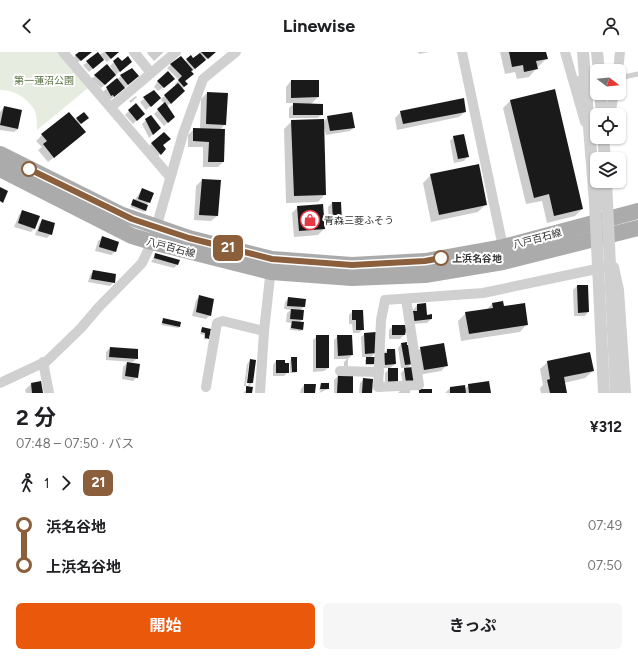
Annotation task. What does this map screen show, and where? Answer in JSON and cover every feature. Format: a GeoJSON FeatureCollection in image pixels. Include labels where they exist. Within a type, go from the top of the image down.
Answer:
{"type":"FeatureCollection","features":[{"type":"Feature","properties":{"kind":"main road","name":"八戸百石線"},"geometry":{"type":"LineString","coordinates":[[0,154],[120,214],[155,235],[271,266],[352,278],[425,275],[503,262],[638,228]]}},
{"type":"Feature","properties":{"kind":"main road","name":"八戸百石線"},"geometry":{"type":"LineString","coordinates":[[0,169],[132,236],[155,235]]}},
{"type":"Feature","properties":{"kind":"main road","name":"八戸百石線"},"geometry":{"type":"LineString","coordinates":[[271,266],[425,261],[503,248],[638,211]]}},
{"type":"Feature","properties":{"kind":"street"},"geometry":{"type":"LineString","coordinates":[[64,52],[170,177]]}},
{"type":"Feature","properties":{"kind":"street"},"geometry":{"type":"LineString","coordinates":[[134,52],[151,73]]}},
{"type":"Feature","properties":{"kind":"street"},"geometry":{"type":"LineString","coordinates":[[111,107],[176,52]]}},
{"type":"Feature","properties":{"kind":"street"},"geometry":{"type":"LineString","coordinates":[[0,383],[43,362],[81,328],[98,308],[142,263],[155,235],[183,134],[203,79],[236,52]]}},
{"type":"Feature","properties":{"kind":"street"},"geometry":{"type":"LineString","coordinates":[[462,52],[503,248]]}},
{"type":"Feature","properties":{"kind":"street"},"geometry":{"type":"LineString","coordinates":[[565,52],[592,152]]}},
{"type":"Feature","properties":{"kind":"street"},"geometry":{"type":"LineString","coordinates":[[583,52],[595,203],[604,393]]}},
{"type":"Feature","properties":{"kind":"street"},"geometry":{"type":"LineString","coordinates":[[597,52],[598,64]]}},
{"type":"Feature","properties":{"kind":"street"},"geometry":{"type":"LineString","coordinates":[[619,64],[620,52]]}},
{"type":"Feature","properties":{"kind":"street"},"geometry":{"type":"LineString","coordinates":[[573,82],[590,81]]}},
{"type":"Feature","properties":{"kind":"street"},"geometry":{"type":"LineString","coordinates":[[600,188],[602,237],[596,268],[595,298],[600,393]]}},
{"type":"Feature","properties":{"kind":"street"},"geometry":{"type":"LineString","coordinates":[[606,188],[616,393]]}},
{"type":"Feature","properties":{"kind":"street"},"geometry":{"type":"LineString","coordinates":[[602,237],[614,266],[619,290],[626,393]]}},
{"type":"Feature","properties":{"kind":"street"},"geometry":{"type":"LineString","coordinates":[[260,393],[264,331],[271,266]]}},
{"type":"Feature","properties":{"kind":"street"},"geometry":{"type":"LineString","coordinates":[[406,299],[419,385],[378,390],[381,320],[385,300],[483,293],[596,268],[614,266]]}},
{"type":"Feature","properties":{"kind":"street"},"geometry":{"type":"LineString","coordinates":[[206,388],[217,323],[223,321],[264,331]]}},
{"type":"Feature","properties":{"kind":"street"},"geometry":{"type":"LineString","coordinates":[[43,362],[49,393]]}},
{"type":"Feature","properties":{"kind":"street"},"geometry":{"type":"LineString","coordinates":[[340,371],[379,372]]}},
{"type":"Feature","properties":{"kind":"lane"},"geometry":{"type":"LineString","coordinates":[[626,77],[638,74]]}},
{"type":"Feature","properties":{"kind":"green space","name":"第一蓮沼公園"},"geometry":{"type":"Polygon","coordinates":[[[0,52],[58,52],[88,88],[37,130],[36,114],[31,105],[15,93],[0,90],[0,52]]]}},
{"type":"Feature","properties":{"kind":"building"},"geometry":{"type":"Polygon","coordinates":[[[79,52],[92,52],[81,61],[75,55],[79,52]]]}},
{"type":"Feature","properties":{"kind":"building"},"geometry":{"type":"Polygon","coordinates":[[[98,52],[104,60],[93,69],[86,61],[98,52]]]}},
{"type":"Feature","properties":{"kind":"building"},"geometry":{"type":"Polygon","coordinates":[[[105,52],[119,52],[111,59],[105,52]]]}},
{"type":"Feature","properties":{"kind":"building"},"geometry":{"type":"Polygon","coordinates":[[[201,52],[216,52],[208,59],[201,52]]]}},
{"type":"Feature","properties":{"kind":"building"},"geometry":{"type":"Polygon","coordinates":[[[509,52],[546,52],[548,59],[536,61],[538,69],[524,72],[523,65],[512,67],[509,52]]]}},
{"type":"Feature","properties":{"kind":"building"},"geometry":{"type":"Polygon","coordinates":[[[200,53],[206,60],[195,69],[186,59],[191,55],[193,58],[200,53]]]}},
{"type":"Feature","properties":{"kind":"building"},"geometry":{"type":"Polygon","coordinates":[[[128,56],[132,62],[120,72],[113,61],[118,57],[122,61],[128,56]]]}},
{"type":"Feature","properties":{"kind":"building"},"geometry":{"type":"Polygon","coordinates":[[[181,56],[193,70],[191,71],[194,74],[185,81],[188,84],[184,87],[178,80],[182,76],[170,64],[181,56]]]}},
{"type":"Feature","properties":{"kind":"building"},"geometry":{"type":"Polygon","coordinates":[[[107,64],[116,75],[105,85],[94,75],[107,64]]]}},
{"type":"Feature","properties":{"kind":"building"},"geometry":{"type":"Polygon","coordinates":[[[132,68],[139,76],[128,85],[120,75],[132,68]]]}},
{"type":"Feature","properties":{"kind":"building"},"geometry":{"type":"Polygon","coordinates":[[[168,71],[175,79],[164,88],[157,81],[168,71]]]}},
{"type":"Feature","properties":{"kind":"building"},"geometry":{"type":"Polygon","coordinates":[[[117,78],[125,88],[114,97],[113,95],[111,96],[106,87],[117,78]]]}},
{"type":"Feature","properties":{"kind":"building"},"geometry":{"type":"Polygon","coordinates":[[[291,80],[319,80],[319,97],[291,98],[291,80]]]}},
{"type":"Feature","properties":{"kind":"building"},"geometry":{"type":"Polygon","coordinates":[[[178,83],[185,91],[171,104],[164,95],[178,83]]]}},
{"type":"Feature","properties":{"kind":"building"},"geometry":{"type":"Polygon","coordinates":[[[555,89],[583,209],[554,216],[549,194],[534,198],[510,100],[555,89]]]}},
{"type":"Feature","properties":{"kind":"building"},"geometry":{"type":"Polygon","coordinates":[[[154,90],[161,98],[151,107],[143,97],[154,90]]]}},
{"type":"Feature","properties":{"kind":"building"},"geometry":{"type":"Polygon","coordinates":[[[207,92],[228,93],[226,125],[206,124],[207,92]]]}},
{"type":"Feature","properties":{"kind":"building"},"geometry":{"type":"Polygon","coordinates":[[[464,98],[466,112],[403,124],[400,111],[464,98]]]}},
{"type":"Feature","properties":{"kind":"building"},"geometry":{"type":"Polygon","coordinates":[[[165,102],[175,117],[168,123],[157,109],[165,102]]]}},
{"type":"Feature","properties":{"kind":"building"},"geometry":{"type":"Polygon","coordinates":[[[136,103],[145,114],[137,121],[128,110],[136,103]]]}},
{"type":"Feature","properties":{"kind":"building"},"geometry":{"type":"Polygon","coordinates":[[[293,103],[323,104],[323,115],[293,115],[293,103]]]}},
{"type":"Feature","properties":{"kind":"building"},"geometry":{"type":"Polygon","coordinates":[[[4,106],[22,110],[18,129],[0,125],[4,106]]]}},
{"type":"Feature","properties":{"kind":"building"},"geometry":{"type":"Polygon","coordinates":[[[69,112],[86,132],[54,158],[43,144],[47,141],[41,134],[69,112]]]}},
{"type":"Feature","properties":{"kind":"building"},"geometry":{"type":"Polygon","coordinates":[[[84,112],[89,118],[81,124],[76,118],[84,112]]]}},
{"type":"Feature","properties":{"kind":"building"},"geometry":{"type":"Polygon","coordinates":[[[352,112],[355,128],[330,131],[327,116],[352,112]]]}},
{"type":"Feature","properties":{"kind":"building"},"geometry":{"type":"Polygon","coordinates":[[[151,115],[161,128],[153,135],[145,119],[151,115]]]}},
{"type":"Feature","properties":{"kind":"building"},"geometry":{"type":"Polygon","coordinates":[[[324,119],[326,195],[294,196],[291,120],[324,119]]]}},
{"type":"Feature","properties":{"kind":"building"},"geometry":{"type":"Polygon","coordinates":[[[193,128],[225,129],[224,162],[208,162],[209,142],[193,141],[193,128]]]}},
{"type":"Feature","properties":{"kind":"building"},"geometry":{"type":"Polygon","coordinates":[[[164,132],[171,139],[163,145],[166,149],[161,155],[151,143],[164,132]]]}},
{"type":"Feature","properties":{"kind":"building"},"geometry":{"type":"Polygon","coordinates":[[[464,134],[469,157],[458,159],[453,136],[464,134]]]}},
{"type":"Feature","properties":{"kind":"building"},"geometry":{"type":"Polygon","coordinates":[[[479,164],[487,205],[439,215],[430,174],[479,164]]]}},
{"type":"Feature","properties":{"kind":"building"},"geometry":{"type":"Polygon","coordinates":[[[202,179],[221,180],[218,216],[199,215],[202,179]]]}},
{"type":"Feature","properties":{"kind":"building"},"geometry":{"type":"Polygon","coordinates":[[[0,187],[8,191],[3,203],[0,201],[0,187]]]}},
{"type":"Feature","properties":{"kind":"building"},"geometry":{"type":"Polygon","coordinates":[[[142,188],[154,193],[150,203],[138,199],[142,188]]]}},
{"type":"Feature","properties":{"kind":"building"},"geometry":{"type":"Polygon","coordinates":[[[133,199],[148,205],[146,211],[131,205],[133,199]]]}},
{"type":"Feature","properties":{"kind":"building"},"geometry":{"type":"Polygon","coordinates":[[[332,202],[341,202],[342,222],[333,222],[332,202]]]}},
{"type":"Feature","properties":{"kind":"building"},"geometry":{"type":"Polygon","coordinates":[[[323,204],[325,229],[299,231],[297,206],[323,204]]]}},
{"type":"Feature","properties":{"kind":"building"},"geometry":{"type":"Polygon","coordinates":[[[22,210],[40,216],[35,229],[18,223],[22,210]]]}},
{"type":"Feature","properties":{"kind":"building"},"geometry":{"type":"Polygon","coordinates":[[[42,219],[55,223],[52,235],[38,231],[42,219]]]}},
{"type":"Feature","properties":{"kind":"building"},"geometry":{"type":"Polygon","coordinates":[[[102,236],[119,242],[116,252],[99,247],[102,236]]]}},
{"type":"Feature","properties":{"kind":"building"},"geometry":{"type":"Polygon","coordinates":[[[155,253],[180,260],[178,265],[154,258],[155,253]]]}},
{"type":"Feature","properties":{"kind":"building"},"geometry":{"type":"Polygon","coordinates":[[[93,270],[116,274],[115,283],[91,279],[93,270]]]}},
{"type":"Feature","properties":{"kind":"building"},"geometry":{"type":"Polygon","coordinates":[[[577,285],[588,285],[589,312],[578,313],[577,285]]]}},
{"type":"Feature","properties":{"kind":"building"},"geometry":{"type":"Polygon","coordinates":[[[199,295],[214,299],[211,316],[196,312],[199,295]]]}},
{"type":"Feature","properties":{"kind":"building"},"geometry":{"type":"Polygon","coordinates":[[[288,297],[306,299],[305,307],[287,306],[288,297]]]}},
{"type":"Feature","properties":{"kind":"building"},"geometry":{"type":"Polygon","coordinates":[[[503,301],[504,306],[525,303],[528,325],[469,334],[465,312],[493,308],[492,303],[503,301]]]}},
{"type":"Feature","properties":{"kind":"building"},"geometry":{"type":"Polygon","coordinates":[[[426,303],[427,315],[432,314],[432,319],[414,321],[413,311],[417,311],[417,304],[426,303]]]}},
{"type":"Feature","properties":{"kind":"building"},"geometry":{"type":"Polygon","coordinates":[[[291,309],[304,310],[303,320],[290,319],[291,309]]]}},
{"type":"Feature","properties":{"kind":"building"},"geometry":{"type":"Polygon","coordinates":[[[352,310],[363,310],[364,330],[356,330],[356,320],[352,320],[352,310]]]}},
{"type":"Feature","properties":{"kind":"building"},"geometry":{"type":"Polygon","coordinates":[[[163,318],[181,322],[180,327],[162,323],[163,318]]]}},
{"type":"Feature","properties":{"kind":"building"},"geometry":{"type":"Polygon","coordinates":[[[292,321],[304,322],[303,330],[291,328],[292,321]]]}},
{"type":"Feature","properties":{"kind":"building"},"geometry":{"type":"Polygon","coordinates":[[[392,325],[407,325],[405,335],[392,335],[392,325]]]}},
{"type":"Feature","properties":{"kind":"building"},"geometry":{"type":"Polygon","coordinates":[[[202,327],[211,329],[209,339],[205,338],[205,333],[201,332],[202,327]]]}},
{"type":"Feature","properties":{"kind":"building"},"geometry":{"type":"Polygon","coordinates":[[[376,332],[376,353],[365,354],[364,333],[376,332]]]}},
{"type":"Feature","properties":{"kind":"building"},"geometry":{"type":"Polygon","coordinates":[[[316,335],[329,335],[329,368],[316,368],[316,335]]]}},
{"type":"Feature","properties":{"kind":"building"},"geometry":{"type":"Polygon","coordinates":[[[337,335],[352,335],[353,355],[338,356],[337,335]]]}},
{"type":"Feature","properties":{"kind":"building"},"geometry":{"type":"Polygon","coordinates":[[[407,342],[407,345],[410,345],[413,364],[405,365],[401,343],[407,342]]]}},
{"type":"Feature","properties":{"kind":"building"},"geometry":{"type":"Polygon","coordinates":[[[444,343],[448,366],[424,370],[420,347],[444,343]]]}},
{"type":"Feature","properties":{"kind":"building"},"geometry":{"type":"Polygon","coordinates":[[[110,347],[138,349],[138,359],[109,357],[110,347]]]}},
{"type":"Feature","properties":{"kind":"building"},"geometry":{"type":"Polygon","coordinates":[[[387,349],[395,349],[396,364],[385,365],[384,353],[387,353],[387,349]]]}},
{"type":"Feature","properties":{"kind":"building"},"geometry":{"type":"Polygon","coordinates":[[[590,352],[594,371],[564,377],[567,393],[550,393],[547,380],[550,379],[547,361],[590,352]]]}},
{"type":"Feature","properties":{"kind":"building"},"geometry":{"type":"Polygon","coordinates":[[[291,357],[297,357],[297,372],[292,372],[291,357]]]}},
{"type":"Feature","properties":{"kind":"building"},"geometry":{"type":"Polygon","coordinates":[[[366,357],[375,357],[375,364],[366,364],[366,357]]]}},
{"type":"Feature","properties":{"kind":"building"},"geometry":{"type":"Polygon","coordinates":[[[250,359],[256,360],[253,383],[247,383],[250,359]]]}},
{"type":"Feature","properties":{"kind":"building"},"geometry":{"type":"Polygon","coordinates":[[[276,360],[285,360],[285,363],[289,363],[289,373],[276,373],[276,360]]]}},
{"type":"Feature","properties":{"kind":"building"},"geometry":{"type":"Polygon","coordinates":[[[127,362],[140,364],[138,378],[125,376],[127,362]]]}},
{"type":"Feature","properties":{"kind":"building"},"geometry":{"type":"Polygon","coordinates":[[[413,367],[415,382],[406,383],[404,368],[413,367]]]}},
{"type":"Feature","properties":{"kind":"building"},"geometry":{"type":"Polygon","coordinates":[[[388,368],[398,368],[398,383],[388,383],[388,368]]]}},
{"type":"Feature","properties":{"kind":"building"},"geometry":{"type":"Polygon","coordinates":[[[338,375],[353,376],[353,393],[337,393],[338,375]]]}},
{"type":"Feature","properties":{"kind":"building"},"geometry":{"type":"Polygon","coordinates":[[[363,378],[373,379],[372,393],[362,393],[363,378]]]}},
{"type":"Feature","properties":{"kind":"building"},"geometry":{"type":"Polygon","coordinates":[[[41,381],[43,393],[32,393],[31,383],[41,381]]]}},
{"type":"Feature","properties":{"kind":"building"},"geometry":{"type":"Polygon","coordinates":[[[489,381],[491,393],[469,393],[468,384],[489,381]]]}},
{"type":"Feature","properties":{"kind":"building"},"geometry":{"type":"Polygon","coordinates":[[[321,383],[329,383],[329,389],[320,389],[321,383]]]}},
{"type":"Feature","properties":{"kind":"building"},"geometry":{"type":"Polygon","coordinates":[[[304,384],[316,384],[315,393],[304,393],[304,384]]]}},
{"type":"Feature","properties":{"kind":"building"},"geometry":{"type":"Polygon","coordinates":[[[465,385],[466,393],[450,393],[450,387],[465,385]]]}},
{"type":"Feature","properties":{"kind":"building"},"geometry":{"type":"Polygon","coordinates":[[[246,386],[253,387],[252,393],[246,393],[246,386]]]}},
{"type":"Feature","properties":{"kind":"building"},"geometry":{"type":"Polygon","coordinates":[[[419,389],[432,389],[432,393],[419,393],[419,389]]]}},
{"type":"Feature","properties":{"kind":"bus line","name":"21"},"geometry":{"type":"LineString","coordinates":[[29,169],[132,219],[189,238],[272,259],[352,265],[425,261],[441,258]]}},
{"type":"Feature","properties":{"kind":"place","name":"青森三菱ふそう"},"geometry":{"type":"Point","coordinates":[310,220]}},
{"type":"Feature","properties":{"kind":"place","name":"上浜名谷地"},"geometry":{"type":"Point","coordinates":[441,258]}}]}
